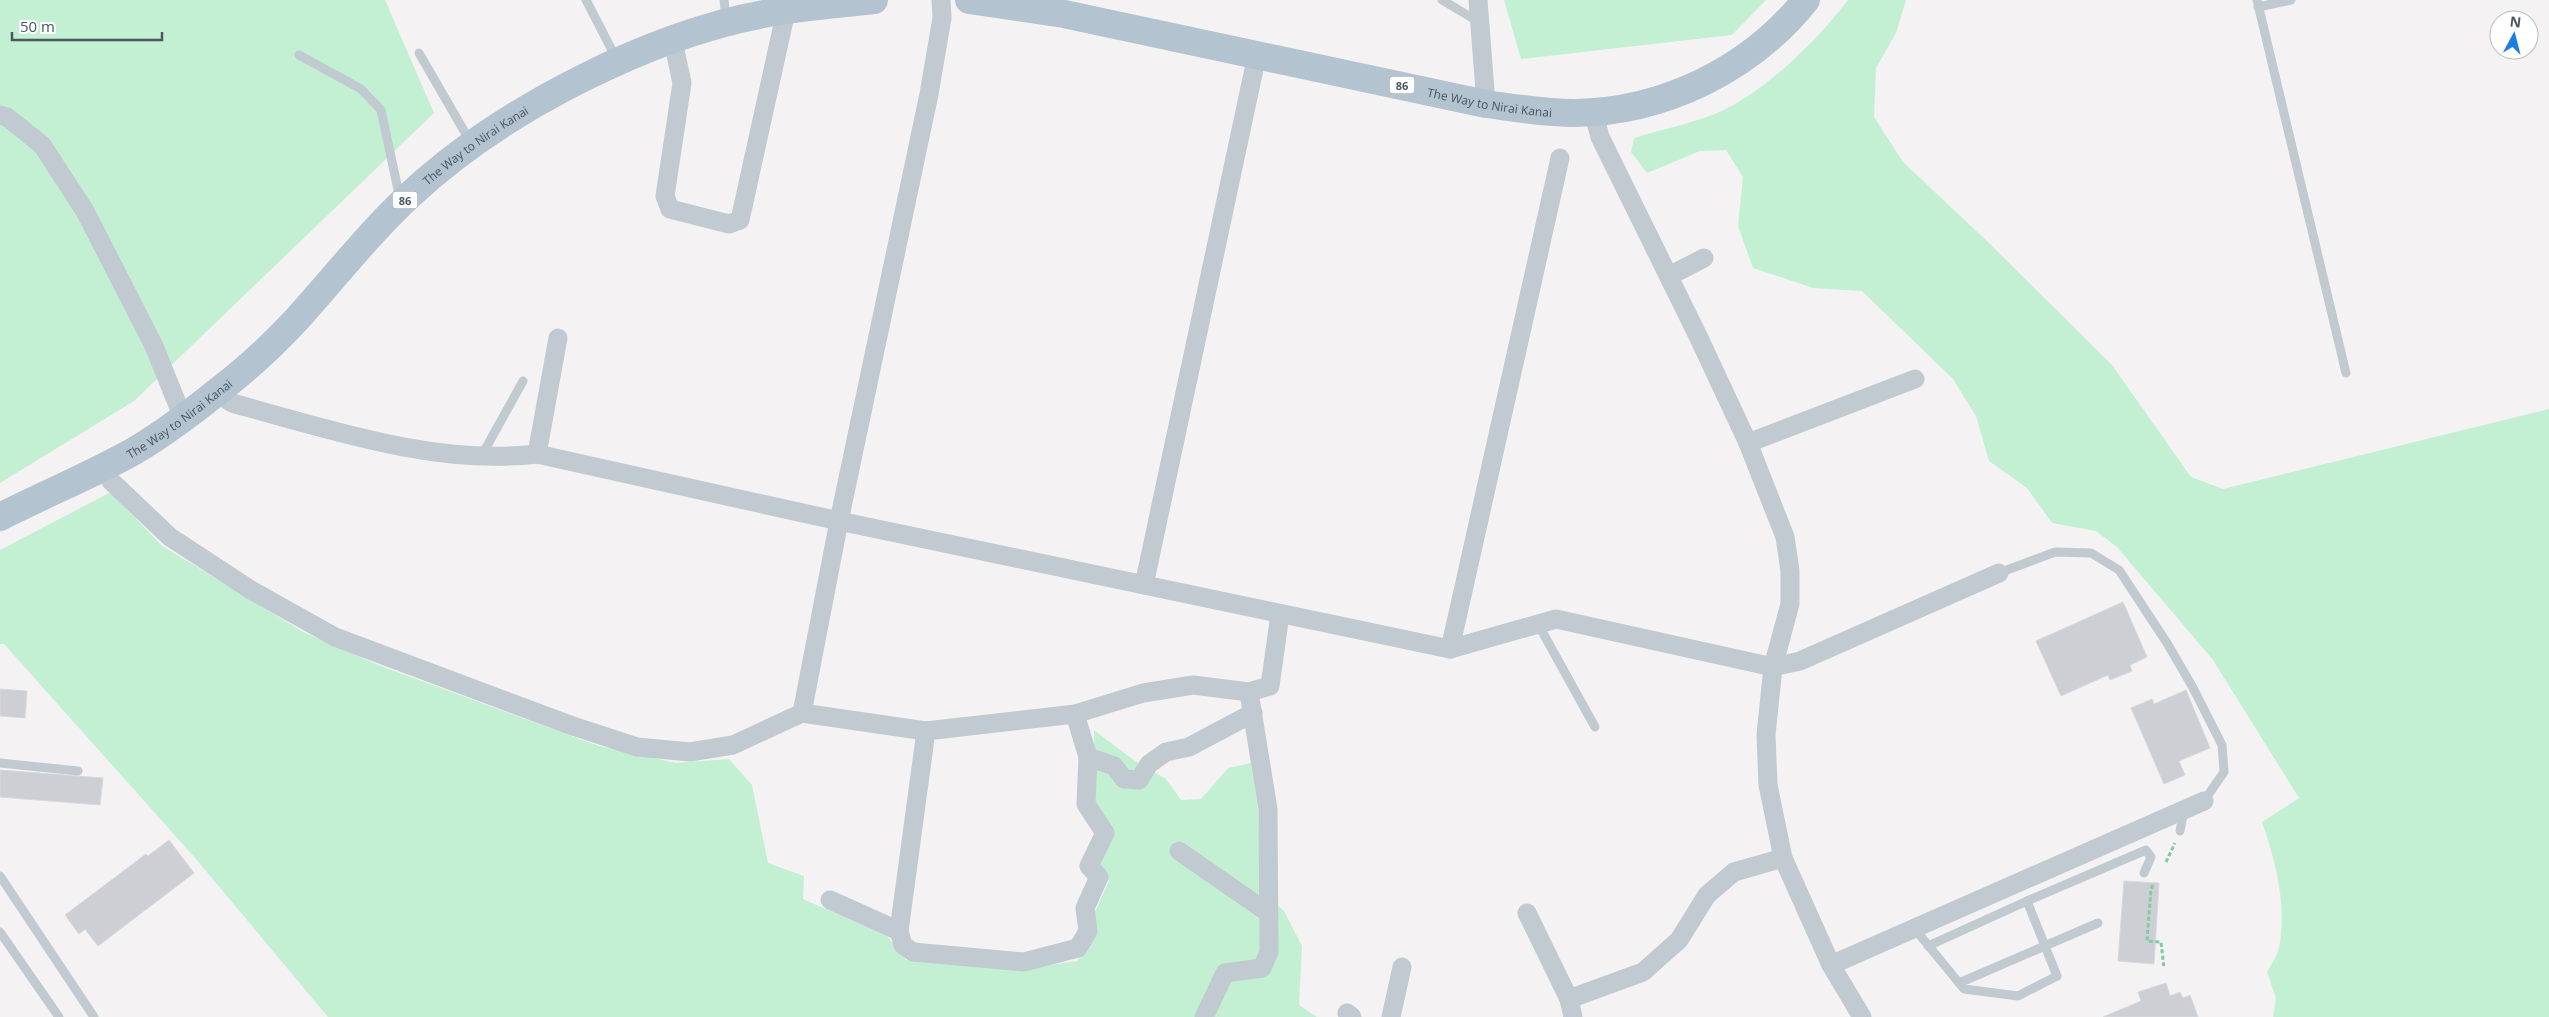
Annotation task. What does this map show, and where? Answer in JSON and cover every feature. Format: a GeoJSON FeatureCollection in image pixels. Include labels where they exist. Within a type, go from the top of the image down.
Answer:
{"type":"FeatureCollection","features":[{"type":"Feature","properties":{"kind":"main road","name":"The Way to Nirai Kanai"},"geometry":{"type":"LineString","coordinates":[[0,517],[142,446],[216,393],[259,358],[401,204],[472,146],[517,113],[618,62],[673,41],[725,12],[786,10],[874,0]]}},
{"type":"Feature","properties":{"kind":"main road","name":"The Way to Nirai Kanai"},"geometry":{"type":"LineString","coordinates":[[971,0],[1064,14],[1486,104],[1531,110],[1593,111],[1641,104],[1683,92],[1722,73],[1770,38],[1792,18],[1806,0]]}},
{"type":"Feature","properties":{"kind":"street"},"geometry":{"type":"LineString","coordinates":[[802,713],[839,520],[929,94],[942,18],[941,0]]}},
{"type":"Feature","properties":{"kind":"street"},"geometry":{"type":"LineString","coordinates":[[1478,0],[1486,104]]}},
{"type":"Feature","properties":{"kind":"street"},"geometry":{"type":"LineString","coordinates":[[673,41],[682,83],[666,196],[670,209],[729,224],[740,220],[786,10]]}},
{"type":"Feature","properties":{"kind":"street"},"geometry":{"type":"LineString","coordinates":[[1144,585],[1257,55]]}},
{"type":"Feature","properties":{"kind":"street"},"geometry":{"type":"LineString","coordinates":[[1593,111],[1600,138],[1669,276],[1748,443],[1784,538],[1790,571],[1790,604],[1773,667],[1766,735],[1768,785],[1784,858],[1831,964],[1862,1017]]}},
{"type":"Feature","properties":{"kind":"street"},"geometry":{"type":"LineString","coordinates":[[0,115],[6,117],[42,144],[85,211],[154,346],[183,418]]}},
{"type":"Feature","properties":{"kind":"street"},"geometry":{"type":"LineString","coordinates":[[1450,649],[1560,158]]}},
{"type":"Feature","properties":{"kind":"street"},"geometry":{"type":"LineString","coordinates":[[1669,276],[1704,258]]}},
{"type":"Feature","properties":{"kind":"street"},"geometry":{"type":"LineString","coordinates":[[537,454],[558,338]]}},
{"type":"Feature","properties":{"kind":"street"},"geometry":{"type":"LineString","coordinates":[[1748,443],[1915,379]]}},
{"type":"Feature","properties":{"kind":"street"},"geometry":{"type":"LineString","coordinates":[[216,393],[232,403],[391,446],[506,458],[537,454],[1450,649],[1556,619],[1773,667],[1800,661],[1999,573]]}},
{"type":"Feature","properties":{"kind":"street"},"geometry":{"type":"LineString","coordinates":[[101,468],[111,481],[170,537],[251,590],[335,637],[570,725],[637,747],[690,752],[733,745],[802,713],[926,730],[1075,714],[1143,693],[1193,685],[1249,692],[1270,686],[1280,614]]}},
{"type":"Feature","properties":{"kind":"street"},"geometry":{"type":"LineString","coordinates":[[1204,1017],[1225,973],[1262,968],[1269,952],[1267,912],[1269,890],[1268,809],[1249,692]]}},
{"type":"Feature","properties":{"kind":"street"},"geometry":{"type":"LineString","coordinates":[[1088,757],[1114,766],[1124,779],[1139,780],[1149,764],[1166,752],[1189,746],[1253,713]]}},
{"type":"Feature","properties":{"kind":"street"},"geometry":{"type":"LineString","coordinates":[[926,730],[899,930],[903,945],[913,952],[1024,962],[1078,948],[1088,931],[1086,908],[1100,877],[1089,866],[1105,833],[1086,804],[1088,757],[1075,714]]}},
{"type":"Feature","properties":{"kind":"street"},"geometry":{"type":"LineString","coordinates":[[1831,964],[2204,801]]}},
{"type":"Feature","properties":{"kind":"street"},"geometry":{"type":"LineString","coordinates":[[1179,851],[1267,912]]}},
{"type":"Feature","properties":{"kind":"street"},"geometry":{"type":"LineString","coordinates":[[1527,913],[1571,1008],[1643,972],[1679,940],[1707,895],[1734,872],[1784,858]]}},
{"type":"Feature","properties":{"kind":"street"},"geometry":{"type":"LineString","coordinates":[[830,900],[899,930]]}},
{"type":"Feature","properties":{"kind":"street"},"geometry":{"type":"LineString","coordinates":[[1391,1017],[1402,967]]}},
{"type":"Feature","properties":{"kind":"lane"},"geometry":{"type":"LineString","coordinates":[[586,0],[611,52],[618,62]]}},
{"type":"Feature","properties":{"kind":"lane"},"geometry":{"type":"LineString","coordinates":[[1442,0],[1480,22]]}},
{"type":"Feature","properties":{"kind":"lane"},"geometry":{"type":"LineString","coordinates":[[2292,0],[2257,4],[2346,373]]}},
{"type":"Feature","properties":{"kind":"lane"},"geometry":{"type":"LineString","coordinates":[[419,53],[472,146]]}},
{"type":"Feature","properties":{"kind":"lane"},"geometry":{"type":"LineString","coordinates":[[299,55],[361,89],[381,110],[401,204]]}},
{"type":"Feature","properties":{"kind":"lane"},"geometry":{"type":"LineString","coordinates":[[482,455],[523,381]]}},
{"type":"Feature","properties":{"kind":"lane"},"geometry":{"type":"LineString","coordinates":[[1999,573],[2056,552],[2092,553],[2119,570],[2167,642],[2222,745],[2224,772],[2204,801]]}},
{"type":"Feature","properties":{"kind":"lane"},"geometry":{"type":"LineString","coordinates":[[1538,624],[1595,727]]}},
{"type":"Feature","properties":{"kind":"lane"},"geometry":{"type":"LineString","coordinates":[[0,763],[78,771]]}},
{"type":"Feature","properties":{"kind":"lane"},"geometry":{"type":"LineString","coordinates":[[2180,831],[2184,810]]}},
{"type":"Feature","properties":{"kind":"lane"},"geometry":{"type":"LineString","coordinates":[[1928,946],[2146,850],[2151,857],[2144,872]]}},
{"type":"Feature","properties":{"kind":"lane"},"geometry":{"type":"LineString","coordinates":[[0,876],[94,1017]]}},
{"type":"Feature","properties":{"kind":"lane"},"geometry":{"type":"LineString","coordinates":[[1914,928],[1964,988],[2018,996],[2057,976],[2027,902]]}},
{"type":"Feature","properties":{"kind":"lane"},"geometry":{"type":"LineString","coordinates":[[1959,983],[2098,923]]}},
{"type":"Feature","properties":{"kind":"lane"},"geometry":{"type":"LineString","coordinates":[[0,932],[59,1017]]}},
{"type":"Feature","properties":{"kind":"path"},"geometry":{"type":"LineString","coordinates":[[2163,869],[2180,831]]}},
{"type":"Feature","properties":{"kind":"path"},"geometry":{"type":"LineString","coordinates":[[2155,882],[2151,889],[2147,941],[2162,942],[2164,968]]}},
{"type":"Feature","properties":{"kind":"green space"},"geometry":{"type":"Polygon","coordinates":[[[0,0],[385,0],[434,113],[134,401],[0,483],[0,0]]]}},
{"type":"Feature","properties":{"kind":"green space"},"geometry":{"type":"Polygon","coordinates":[[[1504,0],[1766,0],[1732,35],[1521,59],[1504,0]]]}},
{"type":"Feature","properties":{"kind":"green space"},"geometry":{"type":"Polygon","coordinates":[[[1848,0],[1906,0],[1896,33],[1876,68],[1874,117],[1903,162],[1989,243],[2112,365],[2191,477],[2223,489],[2549,409],[2549,1017],[2273,1017],[2276,998],[2267,972],[2279,948],[2282,916],[2276,868],[2262,822],[2299,798],[2213,660],[2117,547],[2096,531],[2052,523],[2027,488],[1989,461],[1976,416],[1953,379],[1862,291],[1813,288],[1753,268],[1738,226],[1743,177],[1726,150],[1700,151],[1647,173],[1631,152],[1634,138],[1715,114],[1752,93],[1805,49],[1848,0]]]}},
{"type":"Feature","properties":{"kind":"green space"},"geometry":{"type":"Polygon","coordinates":[[[111,492],[161,545],[303,632],[378,665],[599,746],[676,763],[729,759],[752,785],[768,863],[804,876],[803,899],[887,936],[906,960],[1022,969],[1077,961],[1096,936],[1094,914],[1109,881],[1100,866],[1113,836],[1095,803],[1094,730],[1135,761],[1166,779],[1181,800],[1201,799],[1228,768],[1251,763],[1258,809],[1261,891],[1284,911],[1302,946],[1299,1005],[1317,1017],[328,1017],[196,859],[4,644],[0,644],[0,550],[111,492]]]}},
{"type":"Feature","properties":{"kind":"building"},"geometry":{"type":"Polygon","coordinates":[[[2123,602],[2147,657],[2130,665],[2132,671],[2110,680],[2108,675],[2061,696],[2036,641],[2123,602]]]}},
{"type":"Feature","properties":{"kind":"building"},"geometry":{"type":"Polygon","coordinates":[[[0,689],[27,691],[25,718],[0,716],[0,689]]]}},
{"type":"Feature","properties":{"kind":"building"},"geometry":{"type":"Polygon","coordinates":[[[2186,690],[2210,748],[2179,761],[2185,775],[2164,784],[2131,708],[2152,699],[2154,704],[2186,690]]]}},
{"type":"Feature","properties":{"kind":"building"},"geometry":{"type":"Polygon","coordinates":[[[0,770],[103,778],[100,805],[0,797],[0,770]]]}},
{"type":"Feature","properties":{"kind":"building"},"geometry":{"type":"Polygon","coordinates":[[[169,840],[194,873],[98,946],[85,929],[79,934],[65,915],[146,854],[148,856],[169,840]]]}},
{"type":"Feature","properties":{"kind":"building"},"geometry":{"type":"Polygon","coordinates":[[[2124,881],[2159,883],[2154,964],[2118,961],[2124,881]]]}},
{"type":"Feature","properties":{"kind":"building"},"geometry":{"type":"Polygon","coordinates":[[[2166,983],[2170,996],[2180,992],[2183,998],[2190,995],[2198,1017],[2103,1017],[2141,1001],[2138,992],[2166,983]]]}}]}
